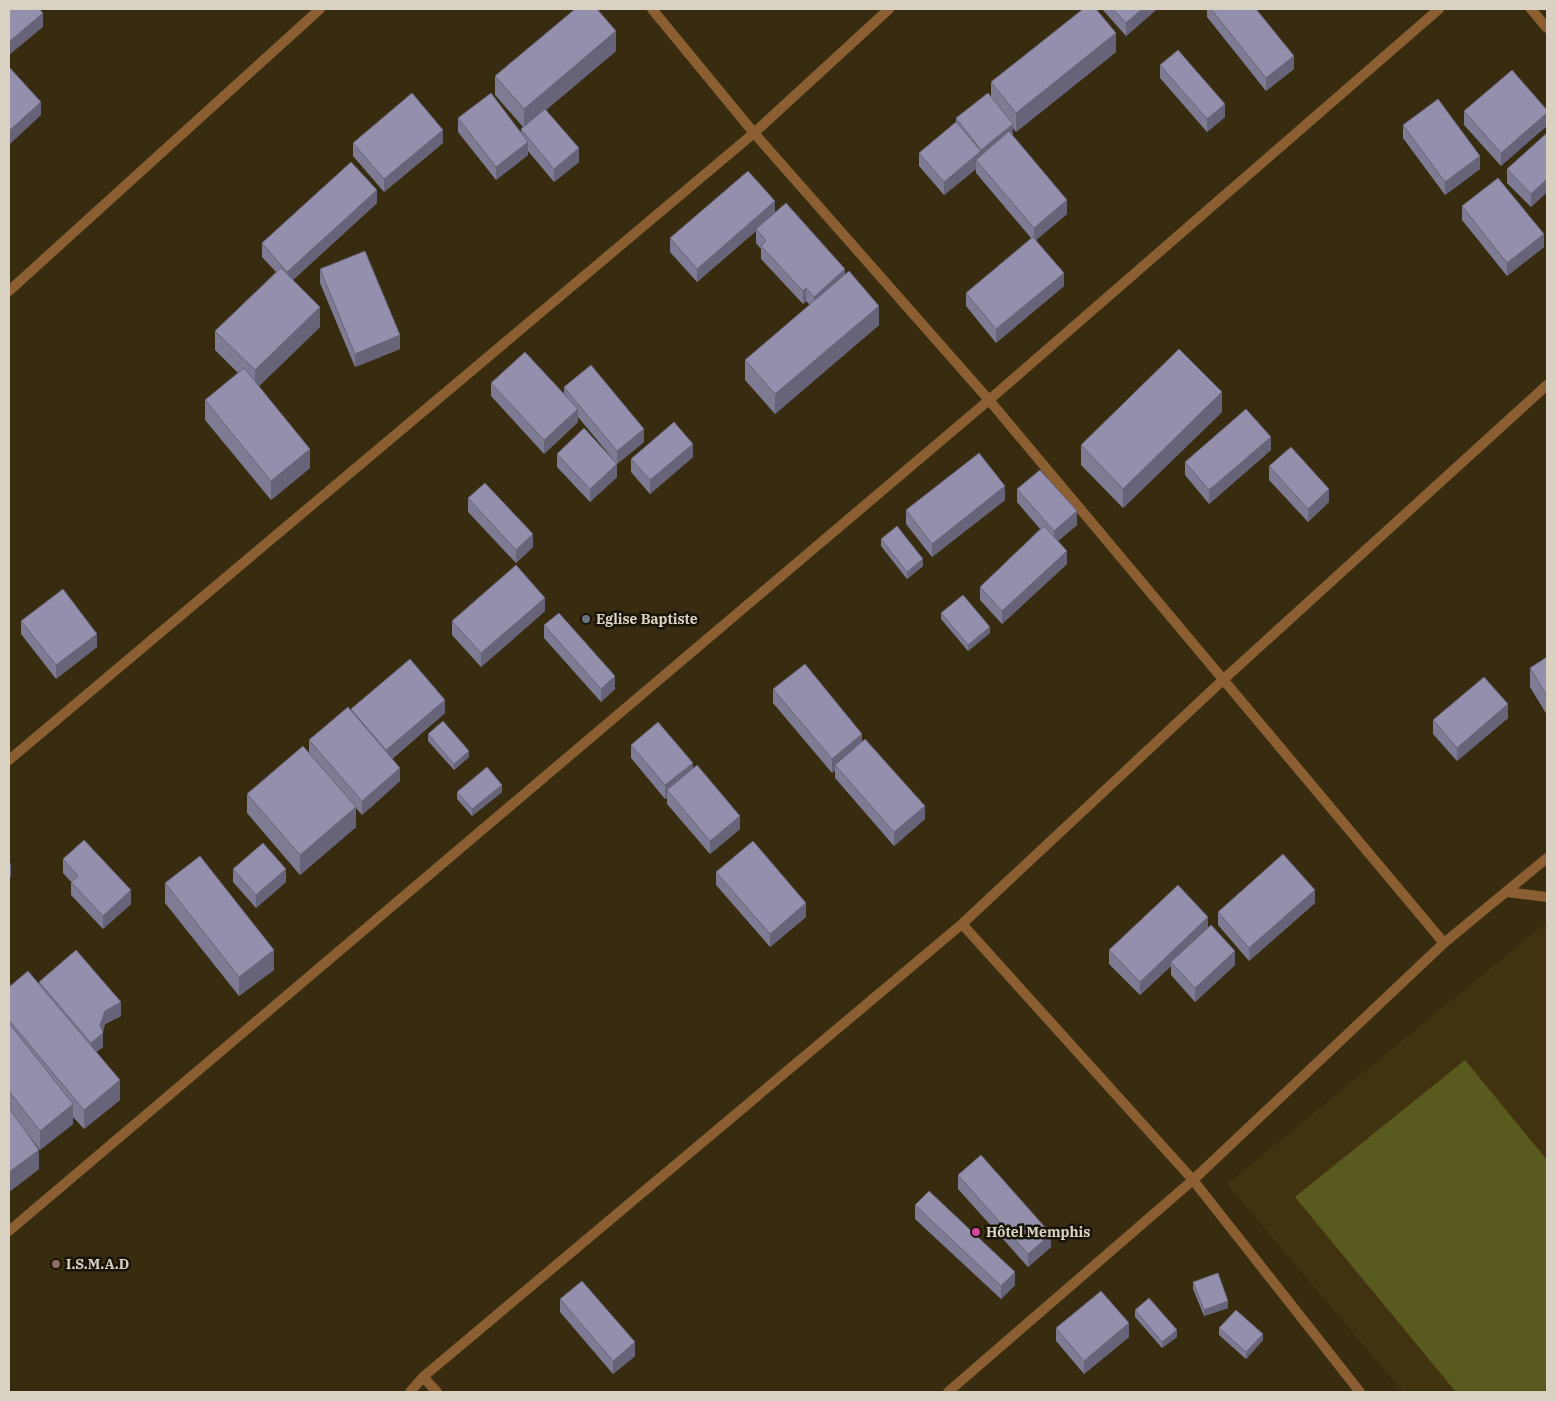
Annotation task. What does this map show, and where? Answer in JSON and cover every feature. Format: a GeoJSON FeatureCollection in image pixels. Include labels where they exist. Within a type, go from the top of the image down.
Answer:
{"type":"FeatureCollection","features":[{"type":"Feature","properties":{"kind":"street"},"geometry":{"type":"LineString","coordinates":[[9,291],[320,9]]}},
{"type":"Feature","properties":{"kind":"street"},"geometry":{"type":"LineString","coordinates":[[652,9],[754,133],[989,400],[1444,943]]}},
{"type":"Feature","properties":{"kind":"street"},"geometry":{"type":"LineString","coordinates":[[9,760],[754,133],[888,9]]}},
{"type":"Feature","properties":{"kind":"street"},"geometry":{"type":"LineString","coordinates":[[9,1231],[989,400],[1439,9]]}},
{"type":"Feature","properties":{"kind":"street"},"geometry":{"type":"LineString","coordinates":[[1531,9],[1547,28]]}},
{"type":"Feature","properties":{"kind":"street"},"geometry":{"type":"LineString","coordinates":[[410,1392],[423,1377],[962,924],[1224,679],[1547,385]]}},
{"type":"Feature","properties":{"kind":"street"},"geometry":{"type":"LineString","coordinates":[[948,1392],[1193,1180],[1444,943],[1547,858]]}},
{"type":"Feature","properties":{"kind":"street"},"geometry":{"type":"LineString","coordinates":[[1506,892],[1547,897]]}},
{"type":"Feature","properties":{"kind":"street"},"geometry":{"type":"LineString","coordinates":[[962,924],[1193,1180],[1360,1392]]}},
{"type":"Feature","properties":{"kind":"street"},"geometry":{"type":"LineString","coordinates":[[423,1377],[437,1392]]}},
{"type":"Feature","properties":{"kind":"shaded area"},"geometry":{"type":"Polygon","coordinates":[[[1547,922],[1547,1392],[1403,1392],[1227,1184],[1547,922]]]}},
{"type":"Feature","properties":{"kind":"shaded area"},"geometry":{"type":"Polygon","coordinates":[[[1465,1060],[1547,1160],[1547,1392],[1456,1392],[1295,1197],[1465,1060]]]}},
{"type":"Feature","properties":{"kind":"building"},"geometry":{"type":"Polygon","coordinates":[[[9,9],[39,9],[43,13],[9,42],[9,9]]]}},
{"type":"Feature","properties":{"kind":"building"},"geometry":{"type":"Polygon","coordinates":[[[575,9],[597,9],[616,31],[524,109],[495,76],[575,9]]]}},
{"type":"Feature","properties":{"kind":"building"},"geometry":{"type":"Polygon","coordinates":[[[1083,9],[1096,9],[1116,33],[1016,113],[991,82],[1083,9]]]}},
{"type":"Feature","properties":{"kind":"building"},"geometry":{"type":"Polygon","coordinates":[[[1113,9],[1142,9],[1126,23],[1113,9]]]}},
{"type":"Feature","properties":{"kind":"building"},"geometry":{"type":"Polygon","coordinates":[[[1211,9],[1256,9],[1294,56],[1266,78],[1211,9]]]}},
{"type":"Feature","properties":{"kind":"building"},"geometry":{"type":"Polygon","coordinates":[[[1178,50],[1225,104],[1207,119],[1160,65],[1178,50]]]}},
{"type":"Feature","properties":{"kind":"building"},"geometry":{"type":"Polygon","coordinates":[[[9,67],[41,102],[9,131],[9,67]]]}},
{"type":"Feature","properties":{"kind":"building"},"geometry":{"type":"Polygon","coordinates":[[[1512,70],[1547,110],[1547,113],[1501,153],[1464,111],[1512,70]]]}},
{"type":"Feature","properties":{"kind":"building"},"geometry":{"type":"Polygon","coordinates":[[[412,93],[443,130],[384,179],[353,143],[412,93]]]}},
{"type":"Feature","properties":{"kind":"building"},"geometry":{"type":"Polygon","coordinates":[[[491,93],[528,142],[496,167],[458,118],[491,93]]]}},
{"type":"Feature","properties":{"kind":"building"},"geometry":{"type":"Polygon","coordinates":[[[988,93],[1013,124],[981,150],[956,118],[988,93]]]}},
{"type":"Feature","properties":{"kind":"building"},"geometry":{"type":"Polygon","coordinates":[[[1438,99],[1480,156],[1445,182],[1403,125],[1438,99]]]}},
{"type":"Feature","properties":{"kind":"building"},"geometry":{"type":"Polygon","coordinates":[[[545,109],[579,148],[554,169],[521,129],[545,109]]]}},
{"type":"Feature","properties":{"kind":"building"},"geometry":{"type":"Polygon","coordinates":[[[956,122],[981,151],[944,182],[919,153],[956,122]]]}},
{"type":"Feature","properties":{"kind":"building"},"geometry":{"type":"Polygon","coordinates":[[[1009,131],[1067,200],[1034,228],[976,160],[1009,131]]]}},
{"type":"Feature","properties":{"kind":"building"},"geometry":{"type":"Polygon","coordinates":[[[1547,133],[1547,179],[1531,194],[1507,169],[1547,133]]]}},
{"type":"Feature","properties":{"kind":"building"},"geometry":{"type":"Polygon","coordinates":[[[351,162],[377,190],[287,272],[262,243],[351,162]]]}},
{"type":"Feature","properties":{"kind":"building"},"geometry":{"type":"Polygon","coordinates":[[[748,171],[775,201],[697,269],[670,238],[748,171]]]}},
{"type":"Feature","properties":{"kind":"building"},"geometry":{"type":"Polygon","coordinates":[[[1498,178],[1544,234],[1507,263],[1462,206],[1498,178]]]}},
{"type":"Feature","properties":{"kind":"building"},"geometry":{"type":"Polygon","coordinates":[[[786,203],[845,269],[814,297],[806,288],[803,291],[761,246],[766,241],[756,229],[786,203]]]}},
{"type":"Feature","properties":{"kind":"building"},"geometry":{"type":"Polygon","coordinates":[[[1033,237],[1064,273],[996,329],[966,293],[1033,237]]]}},
{"type":"Feature","properties":{"kind":"building"},"geometry":{"type":"Polygon","coordinates":[[[365,251],[400,335],[355,354],[320,269],[365,251]]]}},
{"type":"Feature","properties":{"kind":"building"},"geometry":{"type":"Polygon","coordinates":[[[281,268],[320,307],[255,370],[215,331],[281,268]]]}},
{"type":"Feature","properties":{"kind":"building"},"geometry":{"type":"Polygon","coordinates":[[[849,271],[879,306],[775,394],[745,360],[849,271]]]}},
{"type":"Feature","properties":{"kind":"building"},"geometry":{"type":"Polygon","coordinates":[[[1179,349],[1222,392],[1123,489],[1081,445],[1179,349]]]}},
{"type":"Feature","properties":{"kind":"building"},"geometry":{"type":"Polygon","coordinates":[[[525,352],[578,409],[544,440],[491,383],[525,352]]]}},
{"type":"Feature","properties":{"kind":"building"},"geometry":{"type":"Polygon","coordinates":[[[591,365],[644,429],[617,451],[564,387],[591,365]]]}},
{"type":"Feature","properties":{"kind":"building"},"geometry":{"type":"Polygon","coordinates":[[[244,368],[310,449],[271,481],[205,400],[244,368]]]}},
{"type":"Feature","properties":{"kind":"building"},"geometry":{"type":"Polygon","coordinates":[[[1246,409],[1271,437],[1209,490],[1185,462],[1246,409]]]}},
{"type":"Feature","properties":{"kind":"building"},"geometry":{"type":"Polygon","coordinates":[[[674,422],[693,444],[650,480],[631,459],[674,422]]]}},
{"type":"Feature","properties":{"kind":"building"},"geometry":{"type":"Polygon","coordinates":[[[584,428],[617,464],[590,489],[557,454],[584,428]]]}},
{"type":"Feature","properties":{"kind":"building"},"geometry":{"type":"Polygon","coordinates":[[[1291,447],[1329,489],[1308,509],[1269,466],[1291,447]]]}},
{"type":"Feature","properties":{"kind":"building"},"geometry":{"type":"Polygon","coordinates":[[[979,453],[1005,486],[932,544],[906,510],[979,453]]]}},
{"type":"Feature","properties":{"kind":"building"},"geometry":{"type":"Polygon","coordinates":[[[1040,470],[1077,511],[1054,531],[1017,489],[1040,470]]]}},
{"type":"Feature","properties":{"kind":"building"},"geometry":{"type":"Polygon","coordinates":[[[485,483],[533,534],[516,550],[468,498],[485,483]]]}},
{"type":"Feature","properties":{"kind":"building"},"geometry":{"type":"Polygon","coordinates":[[[897,526],[923,559],[907,572],[881,539],[897,526]]]}},
{"type":"Feature","properties":{"kind":"building"},"geometry":{"type":"Polygon","coordinates":[[[1044,526],[1067,551],[1002,611],[980,587],[1044,526]]]}},
{"type":"Feature","properties":{"kind":"building"},"geometry":{"type":"Polygon","coordinates":[[[516,565],[545,598],[481,653],[452,621],[516,565]]]}},
{"type":"Feature","properties":{"kind":"building"},"geometry":{"type":"Polygon","coordinates":[[[63,589],[97,634],[56,665],[21,621],[63,589]]]}},
{"type":"Feature","properties":{"kind":"building"},"geometry":{"type":"Polygon","coordinates":[[[963,595],[990,627],[968,645],[941,613],[963,595]]]}},
{"type":"Feature","properties":{"kind":"building"},"geometry":{"type":"Polygon","coordinates":[[[559,613],[615,676],[601,689],[544,625],[559,613]]]}},
{"type":"Feature","properties":{"kind":"building"},"geometry":{"type":"Polygon","coordinates":[[[1547,657],[1547,696],[1530,668],[1547,657]]]}},
{"type":"Feature","properties":{"kind":"building"},"geometry":{"type":"Polygon","coordinates":[[[410,659],[445,700],[386,750],[351,709],[410,659]]]}},
{"type":"Feature","properties":{"kind":"building"},"geometry":{"type":"Polygon","coordinates":[[[805,664],[862,734],[832,759],[773,689],[805,664]]]}},
{"type":"Feature","properties":{"kind":"building"},"geometry":{"type":"Polygon","coordinates":[[[1484,677],[1508,704],[1457,748],[1433,720],[1484,677]]]}},
{"type":"Feature","properties":{"kind":"building"},"geometry":{"type":"Polygon","coordinates":[[[348,707],[400,768],[362,801],[309,740],[348,707]]]}},
{"type":"Feature","properties":{"kind":"building"},"geometry":{"type":"Polygon","coordinates":[[[443,721],[469,751],[454,764],[428,734],[443,721]]]}},
{"type":"Feature","properties":{"kind":"building"},"geometry":{"type":"Polygon","coordinates":[[[658,722],[693,763],[665,785],[631,745],[658,722]]]}},
{"type":"Feature","properties":{"kind":"building"},"geometry":{"type":"Polygon","coordinates":[[[865,739],[925,806],[894,832],[835,765],[865,739]]]}},
{"type":"Feature","properties":{"kind":"building"},"geometry":{"type":"Polygon","coordinates":[[[303,746],[356,807],[300,855],[247,794],[303,746]]]}},
{"type":"Feature","properties":{"kind":"building"},"geometry":{"type":"Polygon","coordinates":[[[697,765],[740,816],[710,841],[667,790],[697,765]]]}},
{"type":"Feature","properties":{"kind":"building"},"geometry":{"type":"Polygon","coordinates":[[[487,767],[502,785],[472,809],[457,792],[487,767]]]}},
{"type":"Feature","properties":{"kind":"building"},"geometry":{"type":"Polygon","coordinates":[[[84,840],[131,890],[103,916],[71,882],[78,876],[63,859],[84,840]]]}},
{"type":"Feature","properties":{"kind":"building"},"geometry":{"type":"Polygon","coordinates":[[[753,841],[806,903],[770,934],[716,872],[753,841]]]}},
{"type":"Feature","properties":{"kind":"building"},"geometry":{"type":"Polygon","coordinates":[[[263,843],[286,869],[256,895],[233,869],[263,843]]]}},
{"type":"Feature","properties":{"kind":"building"},"geometry":{"type":"Polygon","coordinates":[[[1283,854],[1315,890],[1249,948],[1218,912],[1283,854]]]}},
{"type":"Feature","properties":{"kind":"building"},"geometry":{"type":"Polygon","coordinates":[[[200,856],[274,950],[239,977],[165,883],[200,856]]]}},
{"type":"Feature","properties":{"kind":"building"},"geometry":{"type":"Polygon","coordinates":[[[1178,885],[1208,917],[1140,982],[1109,950],[1178,885]]]}},
{"type":"Feature","properties":{"kind":"building"},"geometry":{"type":"Polygon","coordinates":[[[1211,925],[1235,951],[1195,988],[1171,962],[1211,925]]]}},
{"type":"Feature","properties":{"kind":"building"},"geometry":{"type":"Polygon","coordinates":[[[76,950],[121,1002],[105,1011],[100,1025],[103,1033],[91,1043],[39,982],[76,950]]]}},
{"type":"Feature","properties":{"kind":"building"},"geometry":{"type":"Polygon","coordinates":[[[28,971],[120,1080],[84,1110],[9,1020],[9,987],[28,971]]]}},
{"type":"Feature","properties":{"kind":"building"},"geometry":{"type":"Polygon","coordinates":[[[9,1023],[73,1104],[40,1131],[9,1091],[9,1023]]]}},
{"type":"Feature","properties":{"kind":"building"},"geometry":{"type":"Polygon","coordinates":[[[9,1108],[39,1150],[9,1172],[9,1108]]]}},
{"type":"Feature","properties":{"kind":"building"},"geometry":{"type":"Polygon","coordinates":[[[981,1155],[1051,1234],[1028,1254],[958,1175],[981,1155]]]}},
{"type":"Feature","properties":{"kind":"building"},"geometry":{"type":"Polygon","coordinates":[[[929,1191],[1015,1272],[1001,1286],[915,1205],[929,1191]]]}},
{"type":"Feature","properties":{"kind":"building"},"geometry":{"type":"Polygon","coordinates":[[[1218,1273],[1228,1301],[1204,1310],[1193,1282],[1218,1273]]]}},
{"type":"Feature","properties":{"kind":"building"},"geometry":{"type":"Polygon","coordinates":[[[582,1281],[635,1342],[613,1361],[560,1299],[582,1281]]]}},
{"type":"Feature","properties":{"kind":"building"},"geometry":{"type":"Polygon","coordinates":[[[1101,1291],[1129,1323],[1084,1361],[1056,1328],[1101,1291]]]}},
{"type":"Feature","properties":{"kind":"building"},"geometry":{"type":"Polygon","coordinates":[[[1149,1298],[1177,1330],[1162,1342],[1135,1310],[1149,1298]]]}},
{"type":"Feature","properties":{"kind":"building"},"geometry":{"type":"Polygon","coordinates":[[[1236,1310],[1263,1334],[1246,1352],[1219,1328],[1236,1310]]]}},
{"type":"Feature","properties":{"kind":"place","name":"Eglise Baptiste"},"geometry":{"type":"Point","coordinates":[586,619]}},
{"type":"Feature","properties":{"kind":"place","name":"Hôtel Memphis"},"geometry":{"type":"Point","coordinates":[976,1232]}},
{"type":"Feature","properties":{"kind":"place","name":"I.S.M.A.D"},"geometry":{"type":"Point","coordinates":[56,1264]}}]}
